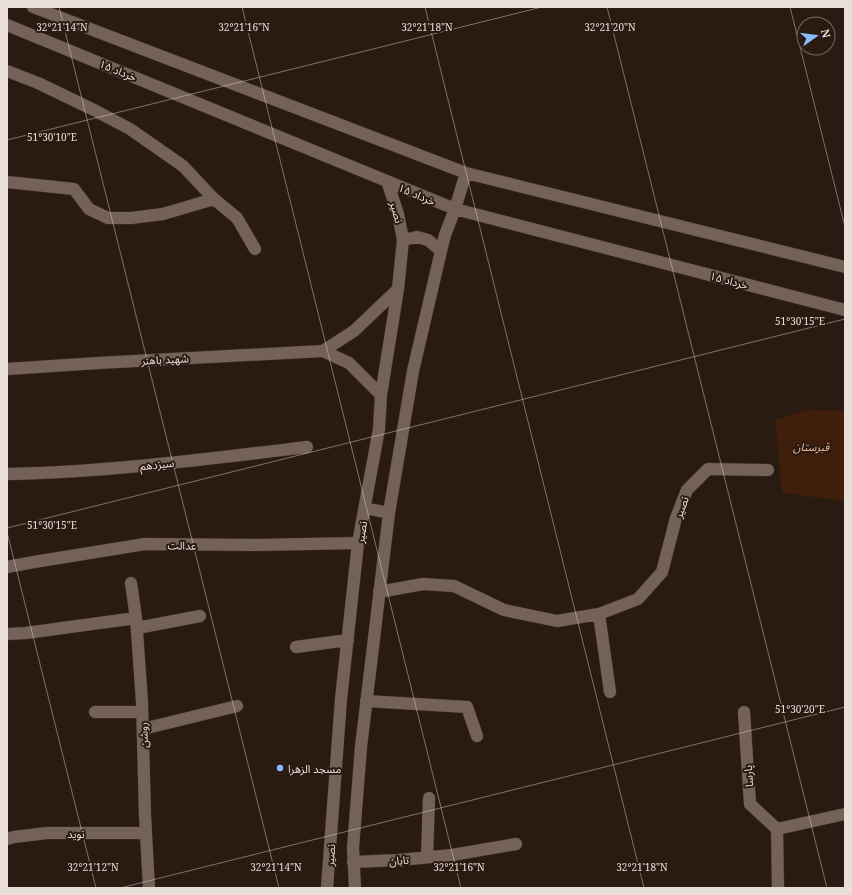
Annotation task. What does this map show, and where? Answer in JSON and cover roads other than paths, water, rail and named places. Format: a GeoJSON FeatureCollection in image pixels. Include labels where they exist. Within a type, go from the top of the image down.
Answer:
{"type":"FeatureCollection","features":[{"type":"Feature","properties":{"kind":"street"},"geometry":{"type":"LineString","coordinates":[[33,7],[144,51],[466,173],[845,267]]}},
{"type":"Feature","properties":{"kind":"street","name":"۱۵ خرداد"},"geometry":{"type":"LineString","coordinates":[[7,25],[455,209],[845,310]]}},
{"type":"Feature","properties":{"kind":"street"},"geometry":{"type":"LineString","coordinates":[[7,70],[38,83],[130,129],[183,166],[214,200],[237,218],[255,249]]}},
{"type":"Feature","properties":{"kind":"street"},"geometry":{"type":"LineString","coordinates":[[353,887],[353,848],[361,747],[389,513],[413,371],[441,250],[466,173]]}},
{"type":"Feature","properties":{"kind":"street","name":"نصیر"},"geometry":{"type":"LineString","coordinates":[[329,886],[342,699],[358,543],[379,429],[381,395],[398,289],[403,240],[398,214],[387,181]]}},
{"type":"Feature","properties":{"kind":"street"},"geometry":{"type":"LineString","coordinates":[[7,182],[74,189],[89,209],[108,218],[131,218],[164,214],[214,200]]}},
{"type":"Feature","properties":{"kind":"street"},"geometry":{"type":"LineString","coordinates":[[403,240],[417,237],[428,240],[441,250]]}},
{"type":"Feature","properties":{"kind":"street"},"geometry":{"type":"LineString","coordinates":[[323,351],[354,331],[398,289]]}},
{"type":"Feature","properties":{"kind":"street"},"geometry":{"type":"LineString","coordinates":[[323,351],[349,363],[381,395]]}},
{"type":"Feature","properties":{"kind":"street","name":"شهید باهنر"},"geometry":{"type":"LineString","coordinates":[[7,369],[323,351]]}},
{"type":"Feature","properties":{"kind":"street","name":"سیزدهم"},"geometry":{"type":"LineString","coordinates":[[7,474],[82,471],[307,447]]}},
{"type":"Feature","properties":{"kind":"street","name":"نصیر"},"geometry":{"type":"LineString","coordinates":[[380,592],[423,584],[454,586],[504,610],[556,621],[599,614],[638,599],[662,572],[676,518],[687,490],[708,469],[768,470]]}},
{"type":"Feature","properties":{"kind":"street"},"geometry":{"type":"LineString","coordinates":[[365,508],[389,513]]}},
{"type":"Feature","properties":{"kind":"street","name":"عدالت"},"geometry":{"type":"LineString","coordinates":[[7,568],[34,562],[144,544],[257,545],[358,543]]}},
{"type":"Feature","properties":{"kind":"street","name":"روشن"},"geometry":{"type":"LineString","coordinates":[[130,583],[136,623],[142,712],[149,888]]}},
{"type":"Feature","properties":{"kind":"street"},"geometry":{"type":"LineString","coordinates":[[599,614],[610,692]]}},
{"type":"Feature","properties":{"kind":"street"},"geometry":{"type":"LineString","coordinates":[[7,634],[200,616]]}},
{"type":"Feature","properties":{"kind":"street"},"geometry":{"type":"LineString","coordinates":[[296,647],[348,640]]}},
{"type":"Feature","properties":{"kind":"street"},"geometry":{"type":"LineString","coordinates":[[366,700],[467,707],[477,736]]}},
{"type":"Feature","properties":{"kind":"street"},"geometry":{"type":"LineString","coordinates":[[142,729],[237,706]]}},
{"type":"Feature","properties":{"kind":"street"},"geometry":{"type":"LineString","coordinates":[[95,712],[142,712]]}},
{"type":"Feature","properties":{"kind":"street","name":"پارسا"},"geometry":{"type":"LineString","coordinates":[[744,712],[750,804],[777,829]]}},
{"type":"Feature","properties":{"kind":"street"},"geometry":{"type":"LineString","coordinates":[[427,857],[428,798]]}},
{"type":"Feature","properties":{"kind":"street"},"geometry":{"type":"LineString","coordinates":[[778,888],[777,829],[845,814]]}},
{"type":"Feature","properties":{"kind":"street","name":"نوید"},"geometry":{"type":"LineString","coordinates":[[7,839],[47,833],[146,833]]}},
{"type":"Feature","properties":{"kind":"street","name":"تابان"},"geometry":{"type":"LineString","coordinates":[[354,862],[399,860],[452,855],[516,844]]}},
{"type":"Feature","properties":{"kind":"place","name":"مسجد الزهرا"},"geometry":{"type":"Point","coordinates":[280,768]}},
{"type":"Feature","properties":{"kind":"park label","name":"قبرستان"},"geometry":{"type":"Point","coordinates":[811,446]}}]}
